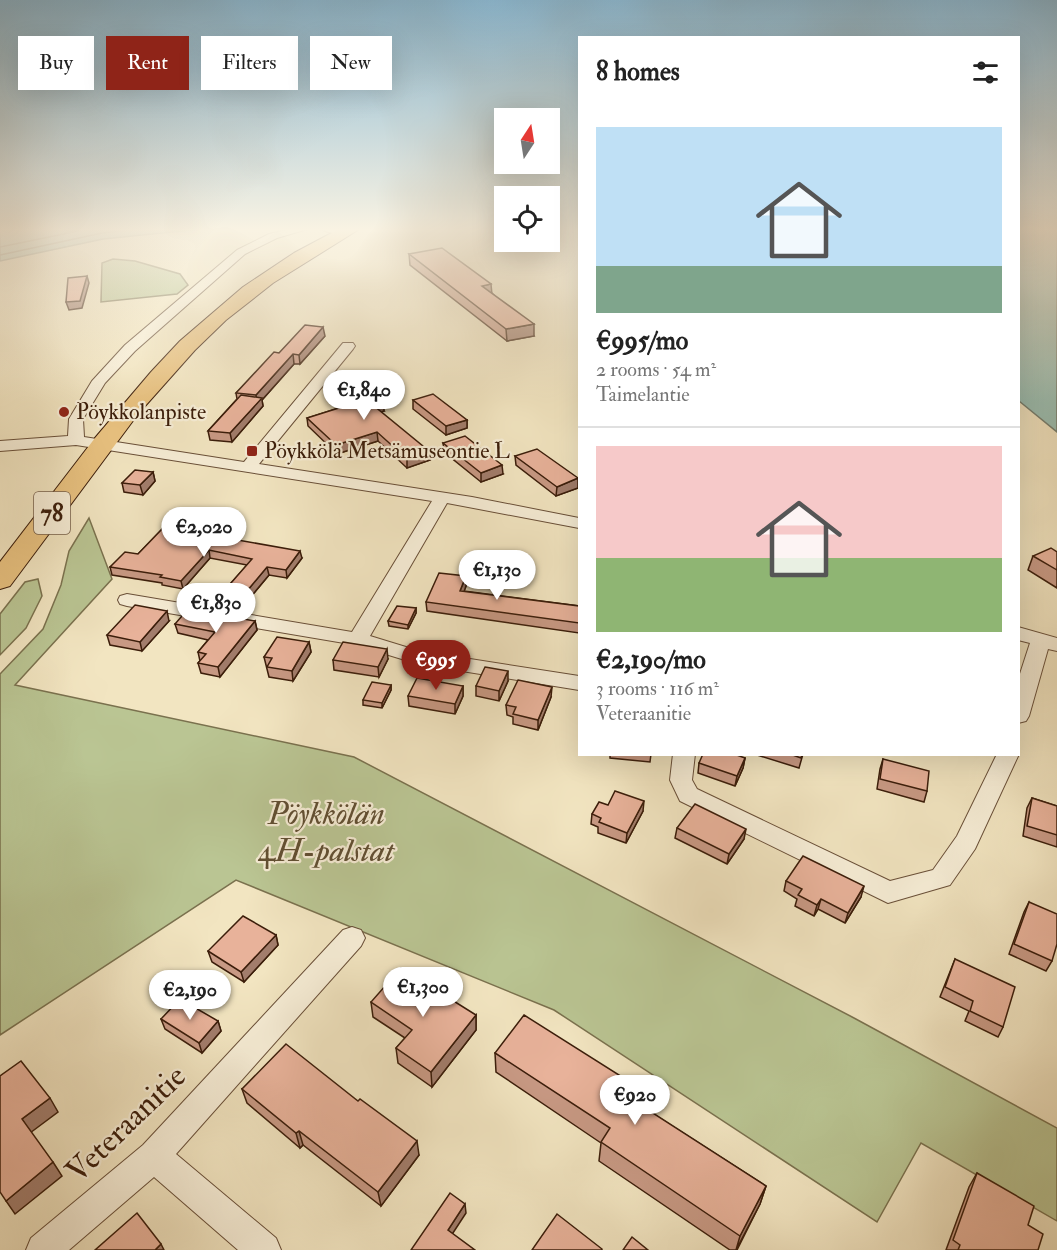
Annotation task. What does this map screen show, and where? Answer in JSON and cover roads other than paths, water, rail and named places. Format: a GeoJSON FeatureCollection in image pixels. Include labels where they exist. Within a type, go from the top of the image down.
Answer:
{"type":"FeatureCollection","features":[{"type":"Feature","properties":{"kind":"main road","name":"78"},"geometry":{"type":"LineString","coordinates":[[0,580],[154,382],[219,316],[261,286]]}},
{"type":"Feature","properties":{"kind":"street"},"geometry":{"type":"LineString","coordinates":[[76,440],[76,420],[99,381],[130,348],[201,286]]}},
{"type":"Feature","properties":{"kind":"street"},"geometry":{"type":"LineString","coordinates":[[248,467],[348,346]]}},
{"type":"Feature","properties":{"kind":"street"},"geometry":{"type":"LineString","coordinates":[[0,446],[76,440],[578,522]]}},
{"type":"Feature","properties":{"kind":"street"},"geometry":{"type":"LineString","coordinates":[[358,639],[442,498]]}},
{"type":"Feature","properties":{"kind":"street"},"geometry":{"type":"LineString","coordinates":[[127,600],[358,639],[418,657],[578,683]]}},
{"type":"Feature","properties":{"kind":"street"},"geometry":{"type":"LineString","coordinates":[[1020,634],[1049,642],[1020,711]]}},
{"type":"Feature","properties":{"kind":"street"},"geometry":{"type":"LineString","coordinates":[[684,756],[681,780],[688,795],[888,891],[941,878],[966,842],[1007,756]]}},
{"type":"Feature","properties":{"kind":"street","name":"Veteraanitie"},"geometry":{"type":"LineString","coordinates":[[43,1250],[153,1156],[352,938]]}},
{"type":"Feature","properties":{"kind":"street"},"geometry":{"type":"LineString","coordinates":[[153,1156],[264,1250]]}},
{"type":"Feature","properties":{"kind":"water"},"geometry":{"type":"Polygon","coordinates":[[[1020,286],[1057,286],[1057,432],[1020,402],[1020,286]]]}},
{"type":"Feature","properties":{"kind":"place","name":"Pöykkolanpiste"},"geometry":{"type":"Point","coordinates":[64,412]}},
{"type":"Feature","properties":{"kind":"place","name":"Pöykkölä Metsämuseontie L"},"geometry":{"type":"Point","coordinates":[252,451]}},
{"type":"Feature","properties":{"kind":"park label","name":"Pöykkölän 4H-palstat"},"geometry":{"type":"Point","coordinates":[326,832]}}]}
